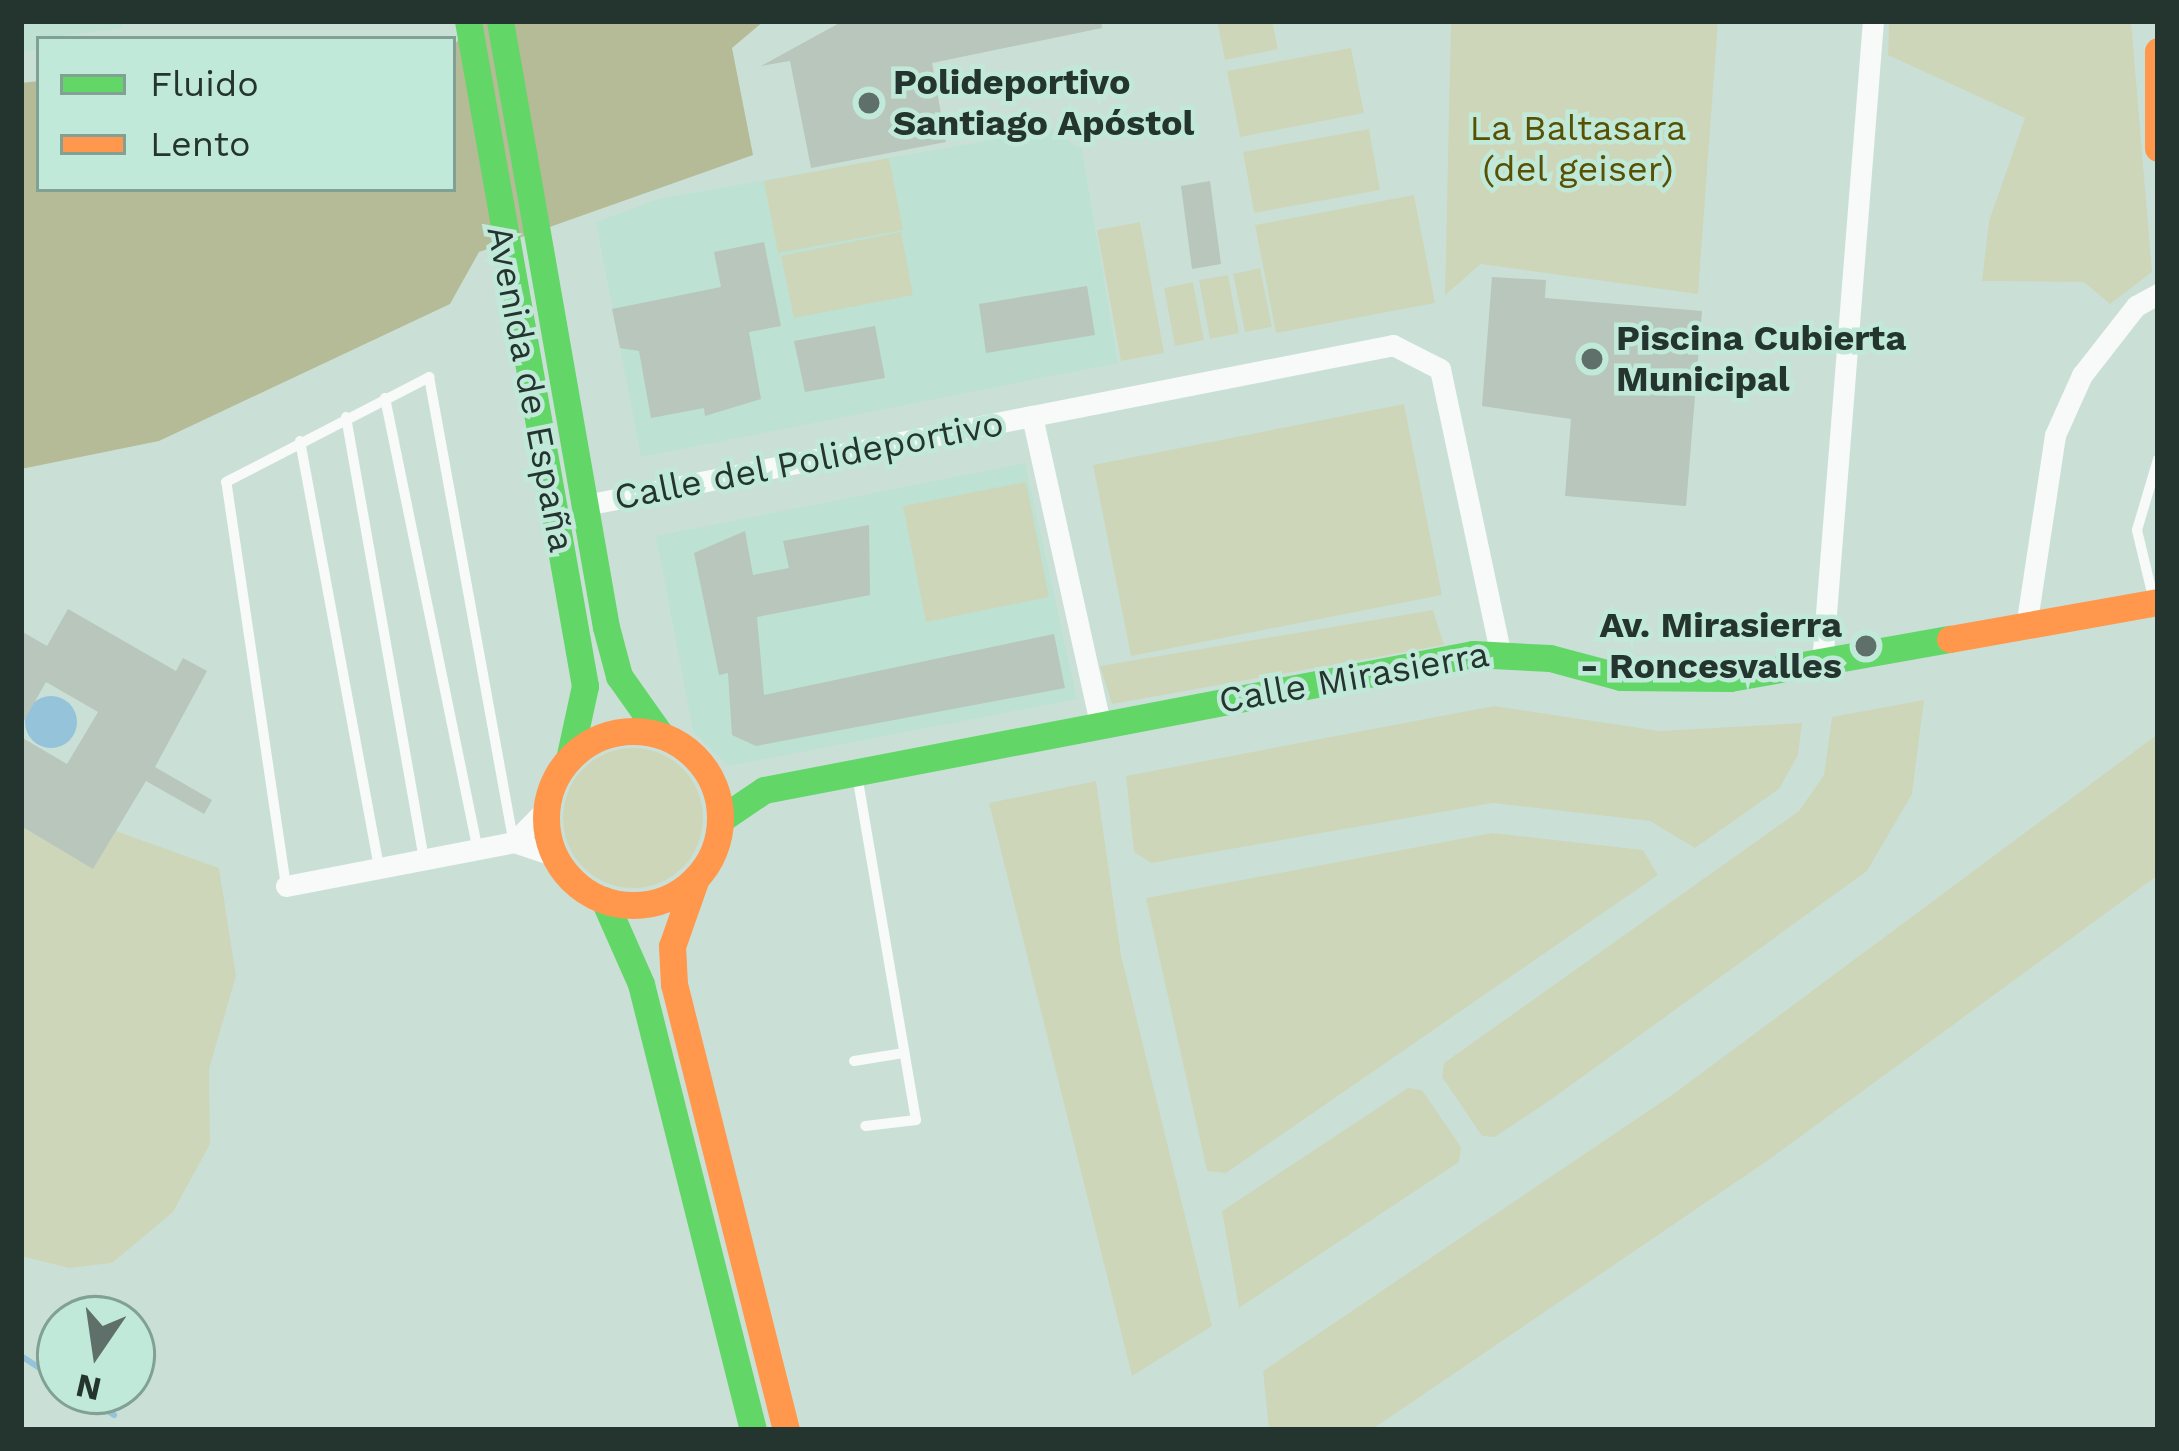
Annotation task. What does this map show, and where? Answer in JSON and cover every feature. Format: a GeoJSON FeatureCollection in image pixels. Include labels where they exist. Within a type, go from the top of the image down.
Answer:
{"type":"FeatureCollection","features":[{"type":"Feature","properties":{"kind":"main road","name":"Avenida de España"},"geometry":{"type":"LineString","coordinates":[[468,21],[507,282],[585,686],[570,755]]}},
{"type":"Feature","properties":{"kind":"main road","name":"Avenida de España"},"geometry":{"type":"LineString","coordinates":[[500,21],[540,284],[619,676],[661,734]]}},
{"type":"Feature","properties":{"kind":"main road"},"geometry":{"type":"LineString","coordinates":[[2157,134],[2158,51]]}},
{"type":"Feature","properties":{"kind":"main road","name":"Calle Mirasierra"},"geometry":{"type":"LineString","coordinates":[[721,819],[764,790],[1500,651],[1682,680],[1822,664],[2156,602]]}},
{"type":"Feature","properties":{"kind":"main road"},"geometry":{"type":"LineString","coordinates":[[753,1430],[641,984],[604,900],[553,855],[545,810],[570,755],[613,733],[661,734],[711,778],[721,819],[672,946],[674,984],[786,1430]]}},
{"type":"Feature","properties":{"kind":"main road","name":"Calle Mirasierra"},"geometry":{"type":"LineString","coordinates":[[711,778],[764,790]]}},
{"type":"Feature","properties":{"kind":"main road"},"geometry":{"type":"LineString","coordinates":[[604,900],[653,903],[696,878]]}},
{"type":"Feature","properties":{"kind":"street"},"geometry":{"type":"LineString","coordinates":[[1822,664],[1874,21]]}},
{"type":"Feature","properties":{"kind":"street"},"geometry":{"type":"LineString","coordinates":[[2026,626],[2055,435],[2081,375],[2137,306],[2158,294]]}},
{"type":"Feature","properties":{"kind":"street","name":"Calle del Polideportivo"},"geometry":{"type":"LineString","coordinates":[[586,505],[1032,416],[1412,347],[1440,370],[1500,651]]}},
{"type":"Feature","properties":{"kind":"street","name":"Calle del Polideportivo"},"geometry":{"type":"LineString","coordinates":[[1032,416],[1100,723]]}},
{"type":"Feature","properties":{"kind":"street"},"geometry":{"type":"LineString","coordinates":[[514,842],[545,810]]}},
{"type":"Feature","properties":{"kind":"street"},"geometry":{"type":"LineString","coordinates":[[286,886],[514,842],[553,855]]}},
{"type":"Feature","properties":{"kind":"lane"},"geometry":{"type":"LineString","coordinates":[[286,886],[226,482],[429,377],[514,842]]}},
{"type":"Feature","properties":{"kind":"lane"},"geometry":{"type":"LineString","coordinates":[[385,398],[477,848]]}},
{"type":"Feature","properties":{"kind":"lane"},"geometry":{"type":"LineString","coordinates":[[346,417],[424,861]]}},
{"type":"Feature","properties":{"kind":"lane"},"geometry":{"type":"LineString","coordinates":[[300,441],[379,868]]}},
{"type":"Feature","properties":{"kind":"lane"},"geometry":{"type":"LineString","coordinates":[[2156,602],[2137,530],[2158,459]]}},
{"type":"Feature","properties":{"kind":"lane"},"geometry":{"type":"LineString","coordinates":[[856,772],[916,1120],[865,1126]]}},
{"type":"Feature","properties":{"kind":"lane"},"geometry":{"type":"LineString","coordinates":[[854,1061],[904,1052]]}},
{"type":"Feature","properties":{"kind":"shaded area"},"geometry":{"type":"Polygon","coordinates":[[[21,21],[122,21],[123,28],[36,36],[36,50],[21,51],[21,21]]]}},
{"type":"Feature","properties":{"kind":"shaded area"},"geometry":{"type":"Polygon","coordinates":[[[472,21],[764,21],[732,48],[753,155],[479,252],[450,304],[159,441],[21,469],[21,83],[36,81],[36,192],[456,192],[456,43],[472,21]]]}},
{"type":"Feature","properties":{"kind":"shaded area"},"geometry":{"type":"Polygon","coordinates":[[[1052,129],[1082,150],[1118,363],[641,457],[596,222],[659,199],[1052,129]]]}},
{"type":"Feature","properties":{"kind":"shaded area"},"geometry":{"type":"Polygon","coordinates":[[[1025,463],[1077,699],[728,766],[693,731],[656,536],[1025,463]]]}},
{"type":"Feature","properties":{"kind":"green space"},"geometry":{"type":"Polygon","coordinates":[[[1217,21],[1272,21],[1278,49],[1225,60],[1217,21]]]}},
{"type":"Feature","properties":{"kind":"green space","name":"La Baltasara (del geiser)"},"geometry":{"type":"Polygon","coordinates":[[[1451,21],[1718,21],[1698,294],[1481,264],[1445,295],[1451,21]]]}},
{"type":"Feature","properties":{"kind":"green space"},"geometry":{"type":"Polygon","coordinates":[[[1889,21],[2131,21],[2152,272],[2110,304],[2084,282],[1982,281],[1989,221],[2025,118],[1888,55],[1889,21]]]}},
{"type":"Feature","properties":{"kind":"green space"},"geometry":{"type":"Polygon","coordinates":[[[1351,48],[1364,113],[1240,137],[1227,71],[1351,48]]]}},
{"type":"Feature","properties":{"kind":"green space"},"geometry":{"type":"Polygon","coordinates":[[[1369,129],[1380,190],[1254,213],[1243,152],[1369,129]]]}},
{"type":"Feature","properties":{"kind":"green space"},"geometry":{"type":"Polygon","coordinates":[[[889,158],[903,230],[778,253],[764,181],[889,158]]]}},
{"type":"Feature","properties":{"kind":"green space"},"geometry":{"type":"Polygon","coordinates":[[[1414,195],[1435,303],[1276,333],[1255,225],[1414,195]]]}},
{"type":"Feature","properties":{"kind":"green space"},"geometry":{"type":"Polygon","coordinates":[[[1140,222],[1164,353],[1121,361],[1097,230],[1140,222]]]}},
{"type":"Feature","properties":{"kind":"green space"},"geometry":{"type":"Polygon","coordinates":[[[901,232],[913,295],[794,318],[781,256],[901,232]]]}},
{"type":"Feature","properties":{"kind":"green space"},"geometry":{"type":"Polygon","coordinates":[[[1260,268],[1272,327],[1245,332],[1233,274],[1260,268]]]}},
{"type":"Feature","properties":{"kind":"green space"},"geometry":{"type":"Polygon","coordinates":[[[1228,275],[1239,333],[1210,339],[1199,280],[1228,275]]]}},
{"type":"Feature","properties":{"kind":"green space"},"geometry":{"type":"Polygon","coordinates":[[[1193,282],[1204,340],[1175,346],[1164,288],[1193,282]]]}},
{"type":"Feature","properties":{"kind":"green space"},"geometry":{"type":"Polygon","coordinates":[[[1404,404],[1442,595],[1131,656],[1093,465],[1404,404]]]}},
{"type":"Feature","properties":{"kind":"green space"},"geometry":{"type":"Polygon","coordinates":[[[1026,482],[1049,597],[926,622],[903,506],[1026,482]]]}},
{"type":"Feature","properties":{"kind":"green space"},"geometry":{"type":"Polygon","coordinates":[[[1433,610],[1444,645],[1112,704],[1100,666],[1433,610]]]}},
{"type":"Feature","properties":{"kind":"green space"},"geometry":{"type":"Polygon","coordinates":[[[1924,700],[1912,794],[1867,871],[1549,1101],[1495,1137],[1482,1136],[1442,1077],[1444,1063],[1799,811],[1824,775],[1832,717],[1924,700]]]}},
{"type":"Feature","properties":{"kind":"green space"},"geometry":{"type":"Polygon","coordinates":[[[1494,706],[1660,731],[1802,723],[1798,755],[1779,789],[1695,848],[1650,821],[1493,803],[1151,863],[1134,852],[1126,776],[1494,706]]]}},
{"type":"Feature","properties":{"kind":"green space"},"geometry":{"type":"Polygon","coordinates":[[[2158,734],[2158,875],[1767,1161],[1371,1430],[1269,1430],[1263,1371],[1672,1095],[2158,734]]]}},
{"type":"Feature","properties":{"kind":"green space"},"geometry":{"type":"Polygon","coordinates":[[[633,748],[660,753],[683,768],[698,791],[703,818],[698,845],[683,868],[660,883],[633,888],[606,883],[583,868],[568,845],[563,818],[568,791],[583,768],[606,753],[633,748]]]}},
{"type":"Feature","properties":{"kind":"green space"},"geometry":{"type":"Polygon","coordinates":[[[1096,781],[1121,955],[1212,1326],[1132,1376],[989,803],[1096,781]]]}},
{"type":"Feature","properties":{"kind":"green space"},"geometry":{"type":"Polygon","coordinates":[[[21,826],[93,868],[116,831],[219,868],[236,976],[209,1069],[210,1144],[173,1212],[112,1263],[69,1268],[21,1256],[21,826]]]}},
{"type":"Feature","properties":{"kind":"green space"},"geometry":{"type":"Polygon","coordinates":[[[1492,833],[1643,850],[1658,875],[1226,1173],[1207,1171],[1146,898],[1492,833]]]}},
{"type":"Feature","properties":{"kind":"green space"},"geometry":{"type":"Polygon","coordinates":[[[1408,1088],[1422,1090],[1461,1147],[1459,1162],[1239,1308],[1222,1211],[1408,1088]]]}},
{"type":"Feature","properties":{"kind":"water"},"geometry":{"type":"Polygon","coordinates":[[[51,696],[69,704],[77,722],[69,740],[51,748],[33,740],[25,722],[33,704],[51,696]]]}},
{"type":"Feature","properties":{"kind":"building","name":"Polideportivo Santiago Apóstol"},"geometry":{"type":"Polygon","coordinates":[[[843,21],[1101,21],[1102,28],[932,63],[946,142],[811,168],[790,61],[761,66],[843,21]]]}},
{"type":"Feature","properties":{"kind":"building"},"geometry":{"type":"Polygon","coordinates":[[[1210,181],[1221,264],[1192,269],[1181,186],[1210,181]]]}},
{"type":"Feature","properties":{"kind":"building"},"geometry":{"type":"Polygon","coordinates":[[[764,242],[781,326],[749,332],[761,399],[705,416],[704,408],[651,418],[639,351],[620,348],[612,309],[721,287],[714,252],[764,242]]]}},
{"type":"Feature","properties":{"kind":"building","name":"Piscina Cubierta Municipal"},"geometry":{"type":"Polygon","coordinates":[[[1492,277],[1546,280],[1545,298],[1702,311],[1686,506],[1565,496],[1571,419],[1482,406],[1492,277]]]}},
{"type":"Feature","properties":{"kind":"building"},"geometry":{"type":"Polygon","coordinates":[[[1087,286],[1095,335],[986,353],[979,304],[1087,286]]]}},
{"type":"Feature","properties":{"kind":"building"},"geometry":{"type":"Polygon","coordinates":[[[875,326],[885,378],[805,392],[794,341],[875,326]]]}},
{"type":"Feature","properties":{"kind":"building"},"geometry":{"type":"Polygon","coordinates":[[[869,525],[870,595],[757,617],[764,695],[1054,634],[1065,688],[756,746],[732,735],[728,673],[719,675],[694,553],[745,531],[753,575],[789,568],[783,541],[869,525]]]}},
{"type":"Feature","properties":{"kind":"building"},"geometry":{"type":"Polygon","coordinates":[[[68,609],[176,671],[183,658],[207,671],[155,767],[212,800],[204,814],[146,781],[93,869],[21,826],[21,737],[67,764],[98,712],[46,682],[21,726],[21,631],[47,646],[68,609]]]}},
{"type":"Feature","properties":{"kind":"waterway"},"geometry":{"type":"LineString","coordinates":[[21,1356],[36,1366]]}},
{"type":"Feature","properties":{"kind":"traffic: fast"},"geometry":{"type":"LineString","coordinates":[[468,21],[585,686],[570,755]]}},
{"type":"Feature","properties":{"kind":"traffic: fast"},"geometry":{"type":"LineString","coordinates":[[500,21],[606,627],[619,676],[660,734]]}},
{"type":"Feature","properties":{"kind":"traffic: fast"},"geometry":{"type":"LineString","coordinates":[[721,819],[764,790],[1473,654],[1550,658],[1621,677],[1730,678],[1950,639]]}},
{"type":"Feature","properties":{"kind":"traffic: fast"},"geometry":{"type":"LineString","coordinates":[[604,900],[641,984],[753,1430]]}},
{"type":"Feature","properties":{"kind":"traffic: slow"},"geometry":{"type":"LineString","coordinates":[[2158,51],[2158,148]]}},
{"type":"Feature","properties":{"kind":"traffic: slow"},"geometry":{"type":"LineString","coordinates":[[1950,639],[2158,602]]}},
{"type":"Feature","properties":{"kind":"traffic: slow"},"geometry":{"type":"LineString","coordinates":[[633,731],[666,737],[695,756],[714,785],[720,818],[714,851],[695,880],[666,899],[633,905],[600,899],[571,880],[552,851],[546,818],[552,785],[571,756],[600,737],[633,731]]}},
{"type":"Feature","properties":{"kind":"traffic: slow"},"geometry":{"type":"LineString","coordinates":[[696,878],[672,946],[674,984],[786,1430]]}},
{"type":"Feature","properties":{"kind":"place","name":"Polideportivo Santiago Apóstol"},"geometry":{"type":"Point","coordinates":[869,103]}},
{"type":"Feature","properties":{"kind":"place","name":"Piscina Cubierta Municipal"},"geometry":{"type":"Point","coordinates":[1592,359]}},
{"type":"Feature","properties":{"kind":"place","name":"Av. Mirasierra - Roncesvalles"},"geometry":{"type":"Point","coordinates":[1866,646]}}]}
